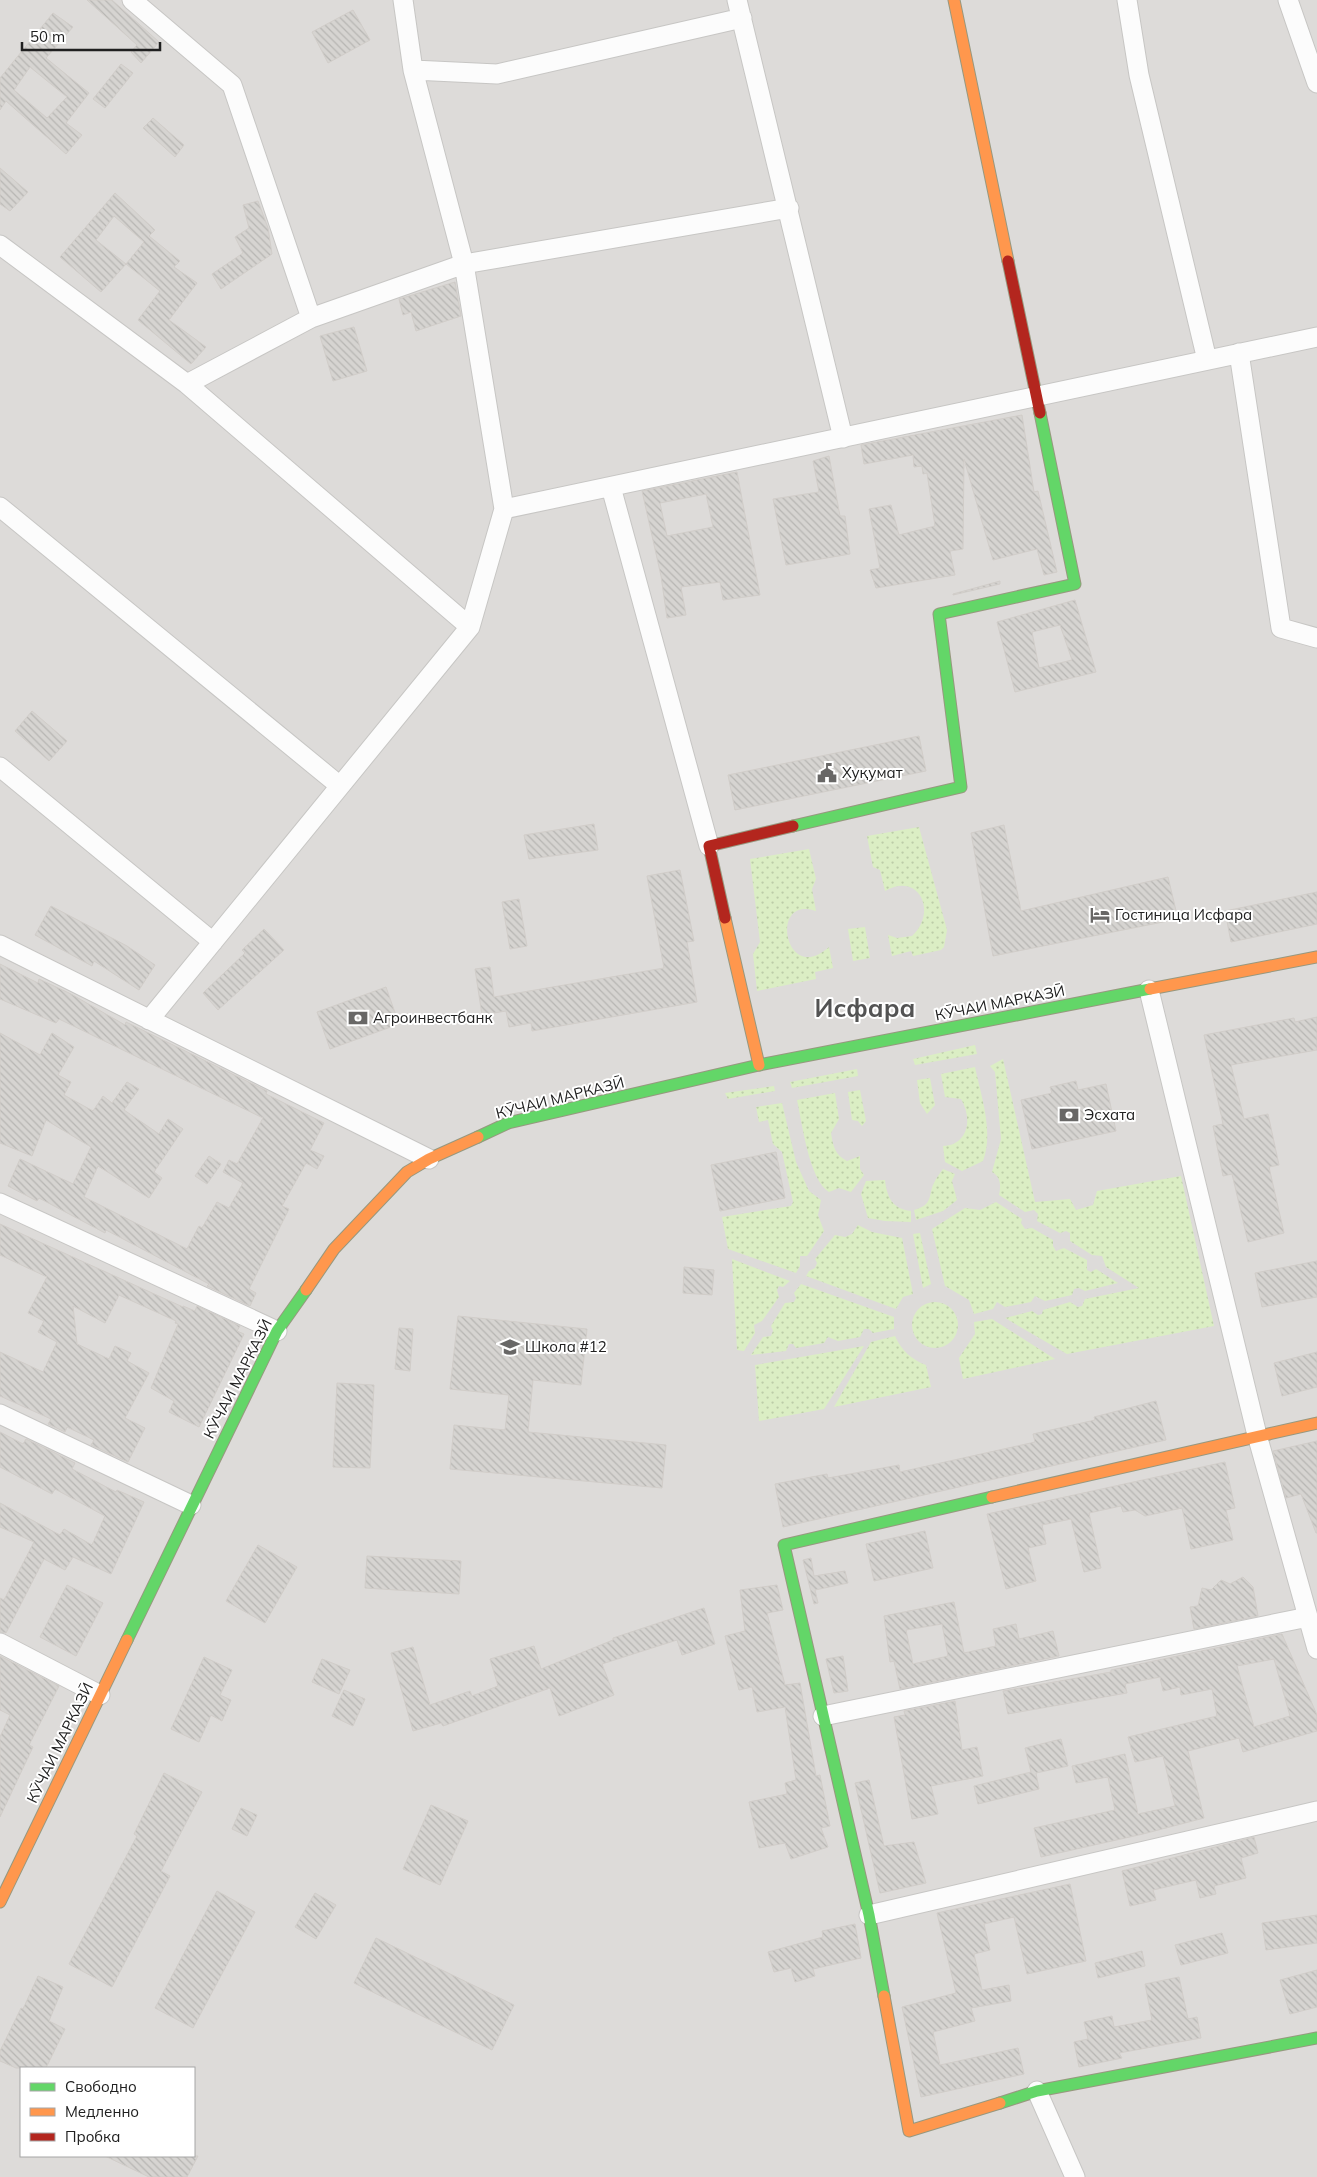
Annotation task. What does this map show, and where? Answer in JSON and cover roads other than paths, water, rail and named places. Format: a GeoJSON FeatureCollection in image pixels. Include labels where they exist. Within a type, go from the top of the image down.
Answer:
{"type":"FeatureCollection","features":[{"type":"Feature","properties":{"kind":"street"},"geometry":{"type":"LineString","coordinates":[[132,0],[232,85],[311,318]]}},
{"type":"Feature","properties":{"kind":"street"},"geometry":{"type":"LineString","coordinates":[[149,1020],[470,627],[504,509],[464,264],[413,70],[403,0]]}},
{"type":"Feature","properties":{"kind":"street"},"geometry":{"type":"LineString","coordinates":[[709,846],[961,787],[940,614],[1075,584],[1038,396],[954,0]]}},
{"type":"Feature","properties":{"kind":"street"},"geometry":{"type":"LineString","coordinates":[[1127,0],[1139,75],[1207,360]]}},
{"type":"Feature","properties":{"kind":"street"},"geometry":{"type":"LineString","coordinates":[[1288,0],[1317,83]]}},
{"type":"Feature","properties":{"kind":"street"},"geometry":{"type":"LineString","coordinates":[[413,70],[497,74],[739,9],[789,208],[843,438]]}},
{"type":"Feature","properties":{"kind":"street"},"geometry":{"type":"LineString","coordinates":[[187,384],[311,318],[464,264],[789,208]]}},
{"type":"Feature","properties":{"kind":"street"},"geometry":{"type":"LineString","coordinates":[[0,245],[187,384],[470,627]]}},
{"type":"Feature","properties":{"kind":"street"},"geometry":{"type":"LineString","coordinates":[[504,509],[1317,336]]}},
{"type":"Feature","properties":{"kind":"street"},"geometry":{"type":"LineString","coordinates":[[1239,353],[1281,628],[1317,638]]}},
{"type":"Feature","properties":{"kind":"street"},"geometry":{"type":"LineString","coordinates":[[611,487],[709,846],[759,1065]]}},
{"type":"Feature","properties":{"kind":"street"},"geometry":{"type":"LineString","coordinates":[[0,507],[340,786]]}},
{"type":"Feature","properties":{"kind":"street"},"geometry":{"type":"LineString","coordinates":[[0,767],[213,942]]}},
{"type":"Feature","properties":{"kind":"street"},"geometry":{"type":"LineString","coordinates":[[0,946],[429,1159]]}},
{"type":"Feature","properties":{"kind":"street","name":"КӮЧАИ МАРКАЗӢ"},"geometry":{"type":"LineString","coordinates":[[0,1902],[7,1870],[100,1695],[277,1331],[334,1249],[407,1172],[429,1159],[508,1123],[759,1065],[1317,957]]}},
{"type":"Feature","properties":{"kind":"street"},"geometry":{"type":"LineString","coordinates":[[1148,990],[1257,1435],[1317,1649]]}},
{"type":"Feature","properties":{"kind":"street"},"geometry":{"type":"LineString","coordinates":[[0,1204],[277,1331]]}},
{"type":"Feature","properties":{"kind":"street"},"geometry":{"type":"LineString","coordinates":[[0,1414],[191,1506]]}},
{"type":"Feature","properties":{"kind":"street"},"geometry":{"type":"LineString","coordinates":[[1317,1423],[1257,1435],[784,1546],[869,1915],[909,2131],[1037,2091],[1317,2038]]}},
{"type":"Feature","properties":{"kind":"street"},"geometry":{"type":"LineString","coordinates":[[823,1716],[1308,1617]]}},
{"type":"Feature","properties":{"kind":"street"},"geometry":{"type":"LineString","coordinates":[[0,1643],[100,1695]]}},
{"type":"Feature","properties":{"kind":"street"},"geometry":{"type":"LineString","coordinates":[[869,1915],[1317,1811]]}},
{"type":"Feature","properties":{"kind":"street"},"geometry":{"type":"LineString","coordinates":[[1037,2091],[1075,2177]]}},
{"type":"Feature","properties":{"kind":"place","name":"Хуқумат"},"geometry":{"type":"Point","coordinates":[827,773]}},
{"type":"Feature","properties":{"kind":"place","name":"Гостиница Исфара"},"geometry":{"type":"Point","coordinates":[1100,915]}},
{"type":"Feature","properties":{"kind":"place","name":"Агроинвестбанк"},"geometry":{"type":"Point","coordinates":[358,1018]}},
{"type":"Feature","properties":{"kind":"place","name":"Эсхата"},"geometry":{"type":"Point","coordinates":[1069,1115]}},
{"type":"Feature","properties":{"kind":"place","name":"Школа #12"},"geometry":{"type":"Point","coordinates":[510,1347]}},
{"type":"Feature","properties":{"kind":"district","name":"Исфара"},"geometry":{"type":"Point","coordinates":[865,1008]}}]}
